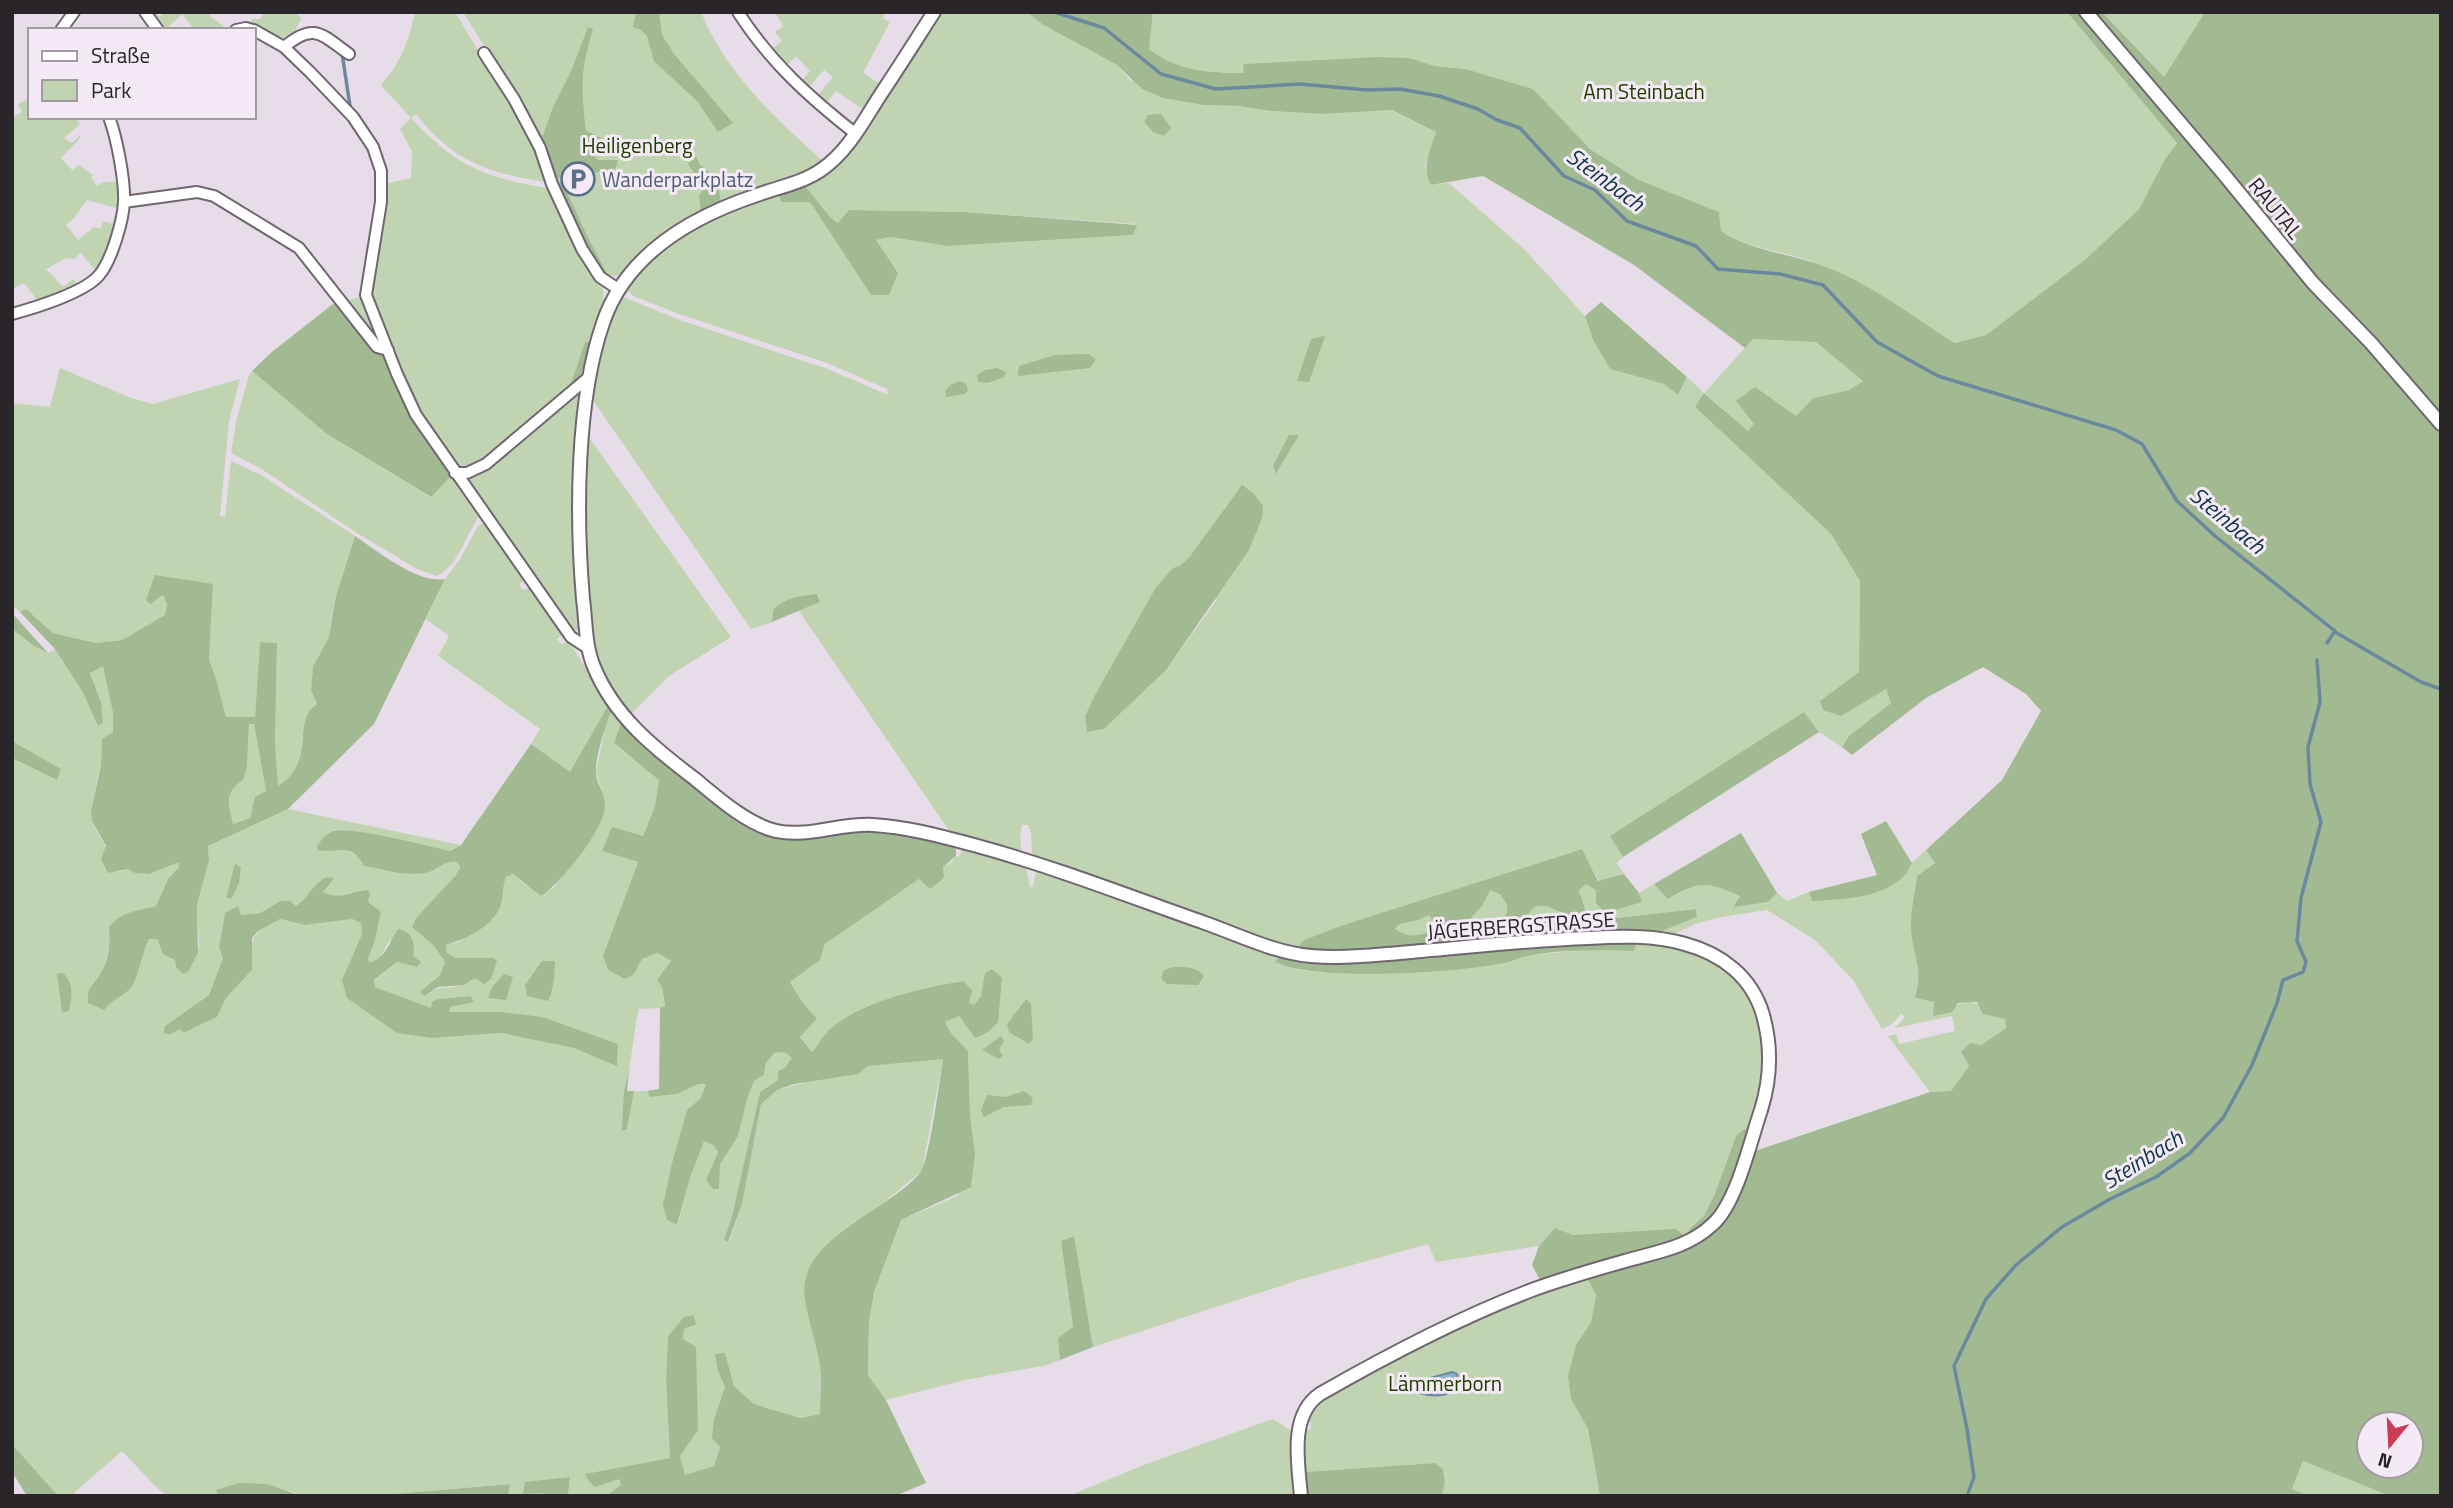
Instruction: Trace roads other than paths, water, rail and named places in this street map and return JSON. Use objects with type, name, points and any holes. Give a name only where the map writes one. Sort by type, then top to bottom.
[{"type":"street","points":[[62,28],[74,12]]},
{"type":"street","points":[[145,12],[157,28]]},
{"type":"street","points":[[738,12],[757,42],[784,72],[819,105],[856,134]]},
{"type":"street","name":"JÄGERBERGSTRASSE","points":[[933,12],[856,134],[828,166],[813,176],[745,199],[689,225],[652,250],[633,268],[618,289],[599,333],[589,377],[579,513],[588,649],[605,689],[645,741],[714,794],[771,830],[800,834],[868,824],[979,847],[1303,956],[1373,955],[1559,940],[1633,937],[1678,942],[1702,949],[1722,960],[1745,979],[1760,1003],[1767,1030],[1771,1060],[1762,1106],[1731,1200],[1719,1219],[1691,1241],[1665,1251],[1562,1279],[1482,1310],[1320,1394],[1311,1400],[1303,1412],[1299,1428],[1301,1496]]},
{"type":"street","name":"RAUTAL","points":[[2086,12],[2313,283],[2371,343],[2441,424]]},
{"type":"street","points":[[284,47],[301,34],[309,32],[324,36],[349,54]]},
{"type":"street","name":"JÄGERBERGSTRASSE","points":[[256,33],[284,47],[353,117],[373,147],[381,170],[381,202],[366,295],[388,350],[416,415],[571,637],[588,649]]},
{"type":"street","points":[[484,53],[514,99],[540,148],[552,184],[582,249],[600,277],[618,289]]},
{"type":"street","points":[[12,314],[73,292],[99,276],[118,230],[124,202],[117,146],[110,119]]},
{"type":"street","points":[[124,202],[197,192],[214,196],[299,248],[377,347],[388,350]]},
{"type":"street","points":[[455,472],[467,473],[486,464],[589,377]]},
{"type":"water","points":[[1452,1372],[1457,1374],[1459,1385],[1448,1393],[1428,1395],[1408,1388],[1408,1384]]},
{"type":"waterway","name":"Steinbach","points":[[1054,12],[1104,28],[1161,74],[1216,89],[1300,84],[1367,90],[1400,89],[1439,96],[1478,109],[1497,120],[1520,128],[1564,176],[1595,190],[1627,221],[1696,246],[1718,269],[1780,274],[1823,285],[1877,342],[1938,376],[2116,430],[2142,444],[2177,501],[2215,536],[2335,631],[2327,643]]},
{"type":"waterway","points":[[342,53],[350,106]]},
{"type":"waterway","name":"Steinbach","points":[[2335,632],[2421,682],[2441,689]]},
{"type":"waterway","name":"Steinbach","points":[[1967,1496],[1974,1477],[1954,1366],[1986,1299],[2016,1265],[2062,1227],[2110,1199],[2156,1177],[2190,1153],[2223,1118],[2252,1065],[2277,1003],[2283,980],[2303,972],[2306,962],[2297,941],[2301,898],[2321,822],[2310,784],[2308,747],[2320,702],[2317,660]]},
{"type":"place","name":"Wanderparkplatz","points":[[578,179]]},
{"type":"park label","name":"Am Steinbach","points":[[1644,91]]},
{"type":"park label","name":"Heiligenberg","points":[[637,145]]},
{"type":"park label","name":"Lämmerborn","points":[[1445,1383]]}]
